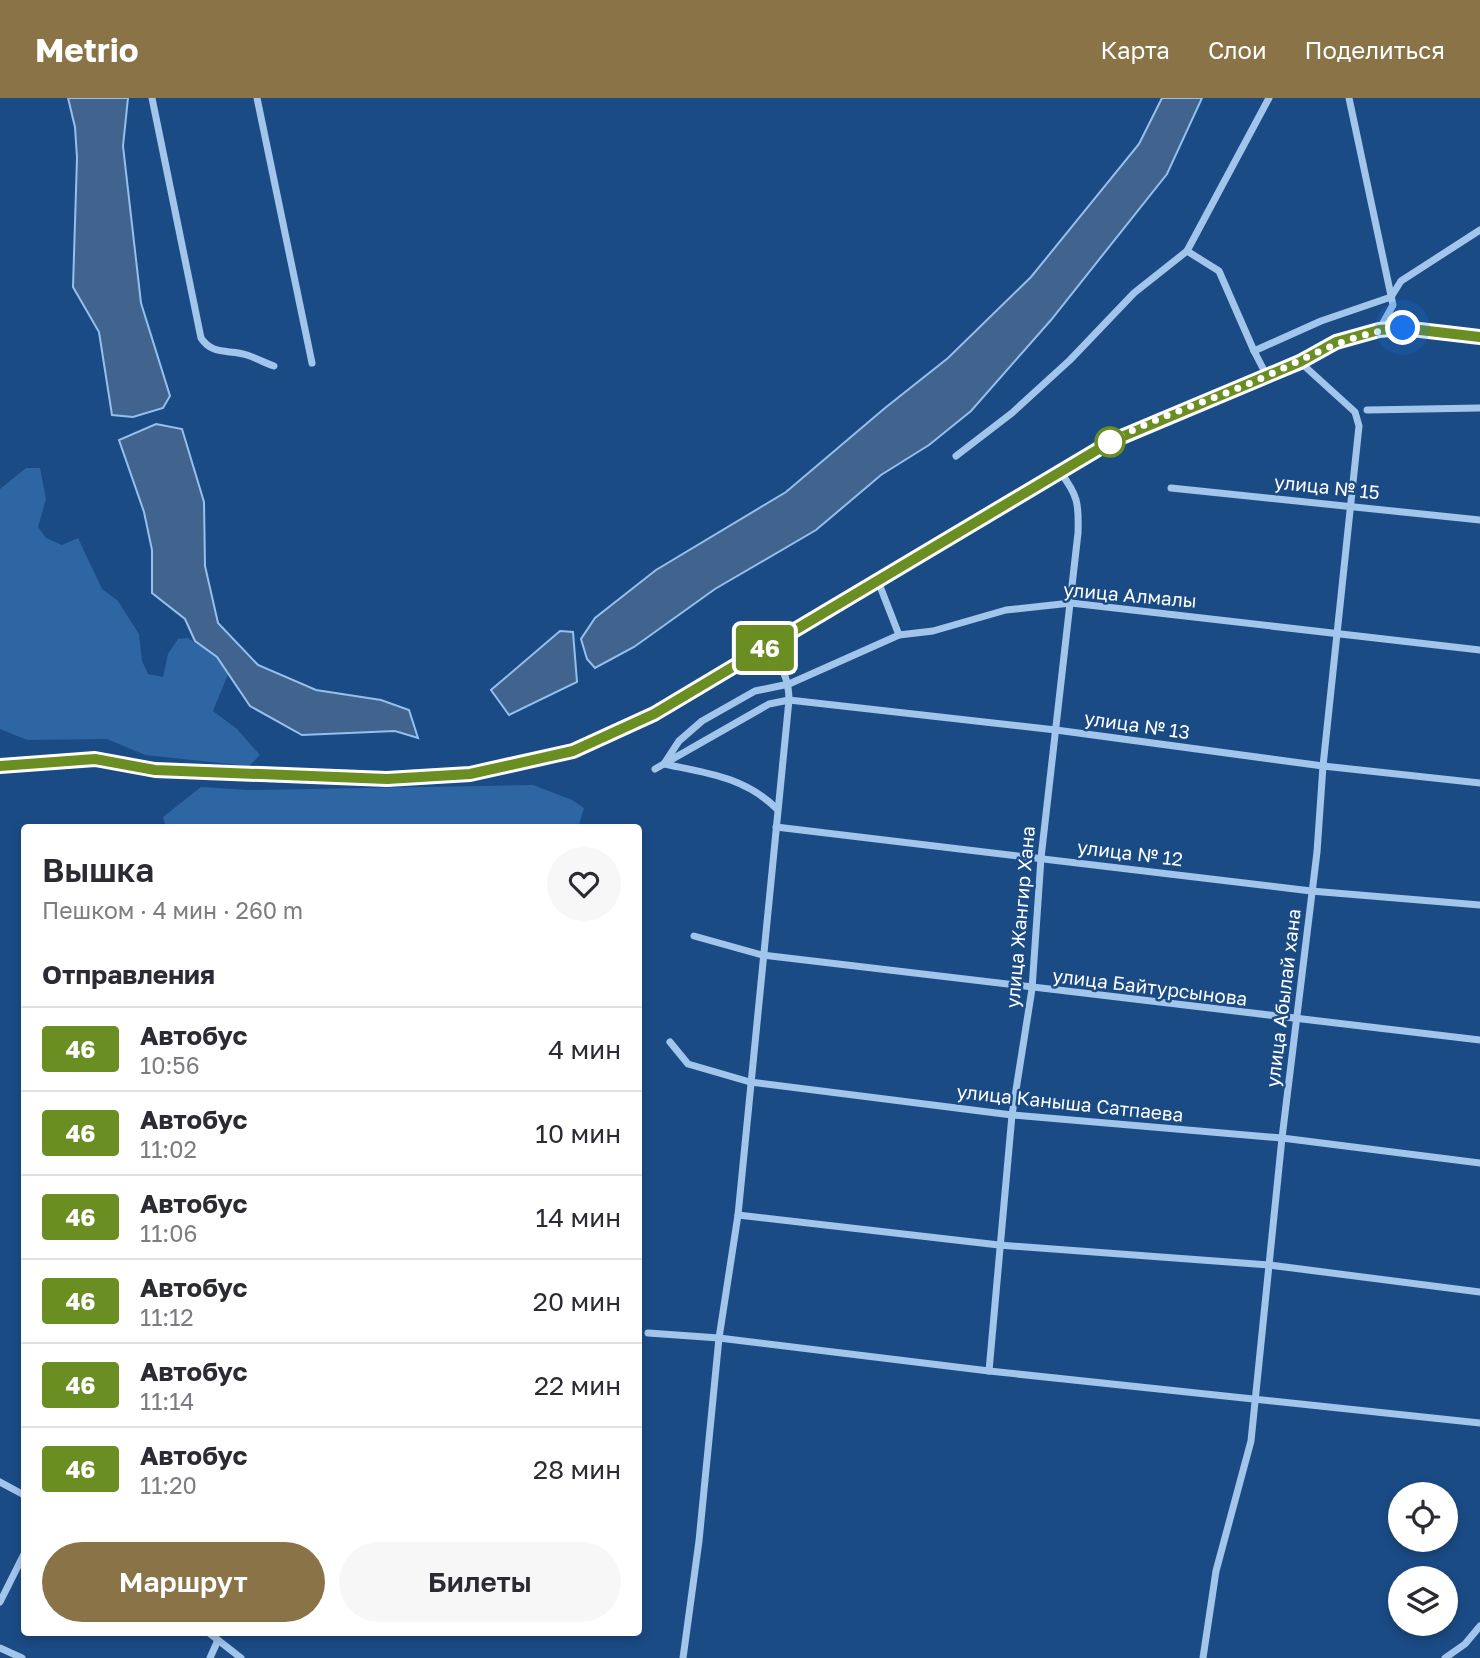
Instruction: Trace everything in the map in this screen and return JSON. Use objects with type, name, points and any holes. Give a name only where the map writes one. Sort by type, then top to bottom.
[{"type":"street","points":[[152,98],[201,338],[206,346],[215,351],[245,354],[274,366]]},
{"type":"street","points":[[257,98],[313,363]]},
{"type":"street","points":[[956,456],[1012,414],[1070,360],[1134,293],[1187,251],[1269,98]]},
{"type":"street","points":[[1349,98],[1393,305],[1379,330]]},
{"type":"street","points":[[1254,351],[1321,321],[1391,297],[1401,281],[1480,230]]},
{"type":"street","points":[[1187,251],[1219,271],[1267,376]]},
{"type":"street","points":[[0,766],[95,759],[155,770],[387,779],[470,774],[573,751],[654,714],[1112,441],[1300,362],[1336,342],[1379,330],[1403,328],[1480,337]]},
{"type":"street","name":"улица Абылай хана","points":[[1203,1658],[1216,1571],[1251,1441],[1282,1138],[1317,852],[1323,766],[1359,426],[1355,412],[1300,362]]},
{"type":"street","points":[[1367,411],[1480,408]]},
{"type":"street","name":"улица Жангир Хана","points":[[989,1371],[1012,1115],[1032,989],[1041,858],[1071,603],[1079,505],[1075,492],[1060,472]]},
{"type":"street","name":"улица № 15","points":[[1171,488],[1480,520]]},
{"type":"street","points":[[878,581],[899,635]]},
{"type":"street","name":"улица Алмалы","points":[[664,764],[679,741],[702,721],[755,691],[789,684],[899,635],[933,631],[1006,611],[1071,603],[1480,650]]},
{"type":"street","points":[[683,1658],[699,1541],[719,1338],[738,1215],[789,701],[789,684],[783,668],[768,647]]},
{"type":"street","points":[[655,769],[769,704],[789,701]]},
{"type":"street","name":"улица № 13","points":[[789,701],[1056,730],[1323,766],[1480,783]]},
{"type":"street","points":[[664,764],[740,783],[762,794],[777,809]]},
{"type":"street","name":"улица № 12","points":[[776,827],[1311,891],[1480,905]]},
{"type":"street","name":"улица Байтурсынова","points":[[694,936],[762,955],[1480,1040]]},
{"type":"street","name":"улица Каныша Сатпаева","points":[[670,1042],[688,1064],[750,1082],[1012,1115],[1282,1138],[1480,1163]]},
{"type":"street","points":[[738,1215],[999,1245],[1269,1265],[1480,1293]]},
{"type":"street","points":[[648,1334],[719,1338],[989,1371],[1480,1423]]},
{"type":"street","points":[[0,1482],[21,1493]]},
{"type":"street","points":[[0,1602],[21,1560]]},
{"type":"street","points":[[1445,1658],[1465,1644],[1480,1626]]},
{"type":"street","points":[[213,1636],[241,1658]]},
{"type":"street","points":[[210,1658],[218,1640]]},
{"type":"street","points":[[0,1648],[22,1658]]},
{"type":"shaded area","points":[[68,98],[128,98],[123,146],[141,303],[170,396],[163,408],[133,417],[112,415],[99,332],[73,287],[77,158],[75,127]]},
{"type":"shaded area","points":[[1162,98],[1202,98],[1167,174],[1051,320],[971,411],[929,445],[881,475],[816,530],[715,589],[634,647],[595,668],[587,659],[581,639],[595,618],[656,570],[786,492],[948,358],[1031,277],[1139,144]]},
{"type":"shaded area","points":[[156,424],[182,429],[204,502],[205,566],[218,623],[258,665],[316,690],[381,700],[409,710],[418,738],[395,731],[302,735],[250,706],[217,657],[195,641],[185,619],[152,593],[152,550],[144,512],[119,440]]},
{"type":"shaded area","points":[[26,468],[40,468],[46,499],[38,527],[46,538],[62,545],[78,538],[102,589],[118,601],[139,634],[142,661],[148,674],[163,677],[168,654],[178,639],[188,638],[217,657],[228,674],[213,711],[237,729],[260,755],[249,766],[145,755],[107,739],[27,740],[0,729],[0,489]]},
{"type":"shaded area","points":[[560,631],[573,632],[577,682],[509,715],[491,690]]},
{"type":"shaded area","points":[[533,785],[572,800],[584,808],[579,824],[165,824],[163,817],[201,787],[248,790]]},
{"type":"bus line","name":"46","points":[[0,766],[95,759],[155,770],[330,779],[428,778],[514,766],[573,751],[654,714],[1112,441],[1300,362],[1336,342],[1379,330],[1403,328],[1480,337]]},
{"type":"route","points":[[1110,442],[1300,362],[1336,342],[1379,330],[1403,328]]}]
